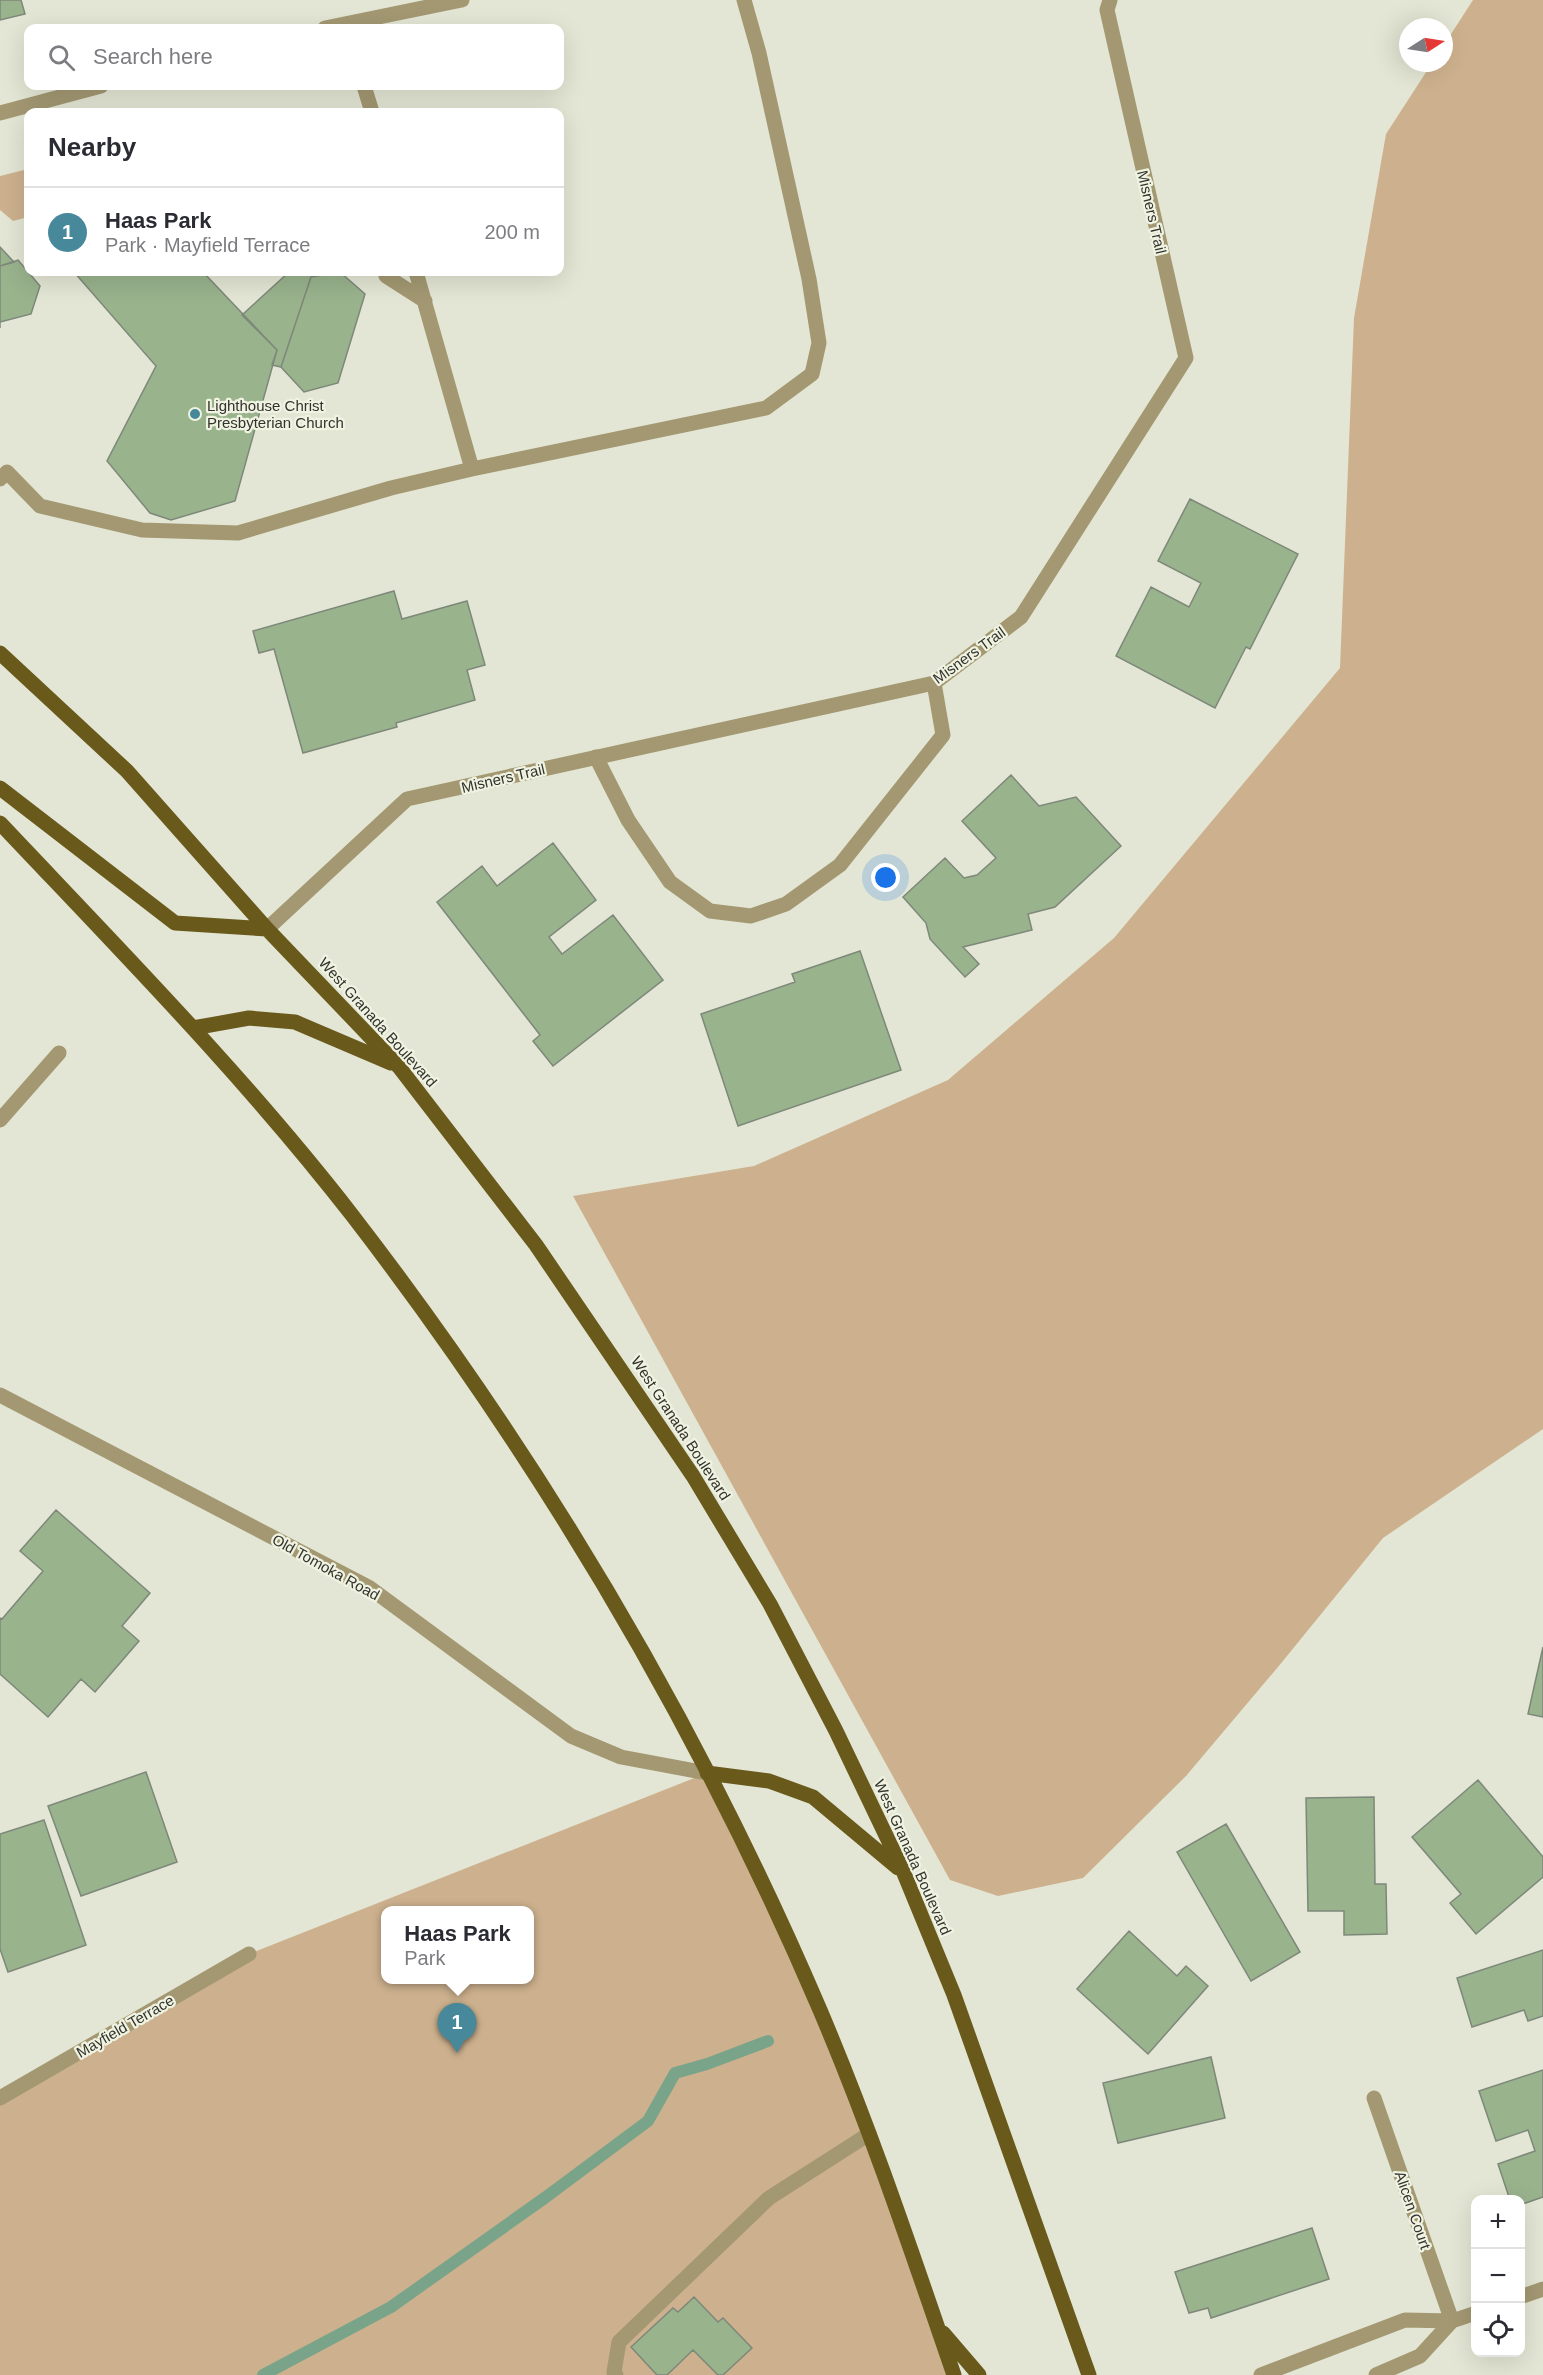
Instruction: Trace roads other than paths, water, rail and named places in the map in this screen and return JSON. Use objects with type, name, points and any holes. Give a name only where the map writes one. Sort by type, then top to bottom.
[{"type":"main road","name":"West Granada Boulevard","points":[[0,653],[127,771],[267,929],[399,1067],[536,1245],[693,1476],[770,1604],[836,1731],[903,1871],[954,1995],[1089,2375]]},
{"type":"main road","points":[[0,788],[175,923],[267,929]]},
{"type":"main road","points":[[0,823],[194,1028],[351,1215],[504,1427],[585,1552],[646,1658],[707,1773],[819,2008],[869,2134],[954,2375]]},
{"type":"main road","points":[[194,1028],[249,1018],[295,1022],[399,1067]]},
{"type":"main road","points":[[707,1773],[769,1781],[813,1797],[903,1871]]},
{"type":"main road","points":[[937,2326],[979,2375]]},
{"type":"street","points":[[356,24],[462,0]]},
{"type":"street","points":[[0,479],[7,472],[40,506],[142,530],[238,533],[390,488],[472,468],[766,408],[812,374],[819,343],[809,279],[759,53],[744,0]]},
{"type":"street","name":"Misners Trail","points":[[267,929],[406,799],[934,683],[1021,617],[1186,358],[1107,10],[1110,0]]},
{"type":"street","points":[[0,113],[86,90]]},
{"type":"street","points":[[365,90],[371,108]]},
{"type":"street","points":[[386,276],[425,301]]},
{"type":"street","points":[[417,276],[472,468]]},
{"type":"street","points":[[596,757],[628,820],[670,882],[710,912],[751,916],[786,904],[840,865],[943,735],[934,683]]},
{"type":"street","points":[[0,1120],[59,1053]]},
{"type":"street","name":"Old Tomoka Road","points":[[0,1395],[370,1588],[571,1736],[621,1757],[707,1773]]},
{"type":"street","name":"Mayfield Terrace","points":[[0,2098],[249,1954]]},
{"type":"street","name":"Alicen Court","points":[[1374,2098],[1452,2321]]},
{"type":"street","points":[[616,2375],[614,2372],[619,2342],[769,2198],[869,2134]]},
{"type":"street","points":[[1525,2296],[1543,2289]]},
{"type":"street","points":[[1261,2375],[1405,2320],[1452,2321],[1471,2315]]},
{"type":"street","points":[[1376,2375],[1420,2356],[1452,2321]]},
{"type":"waterway","points":[[263,2375],[391,2307],[546,2197],[648,2121],[675,2073],[707,2064],[768,2041]]},
{"type":"place","name":"Lighthouse Christ Presbyterian Church","points":[[195,414]]},
{"type":"place","name":"Haas Park","points":[[457,2053]]}]
